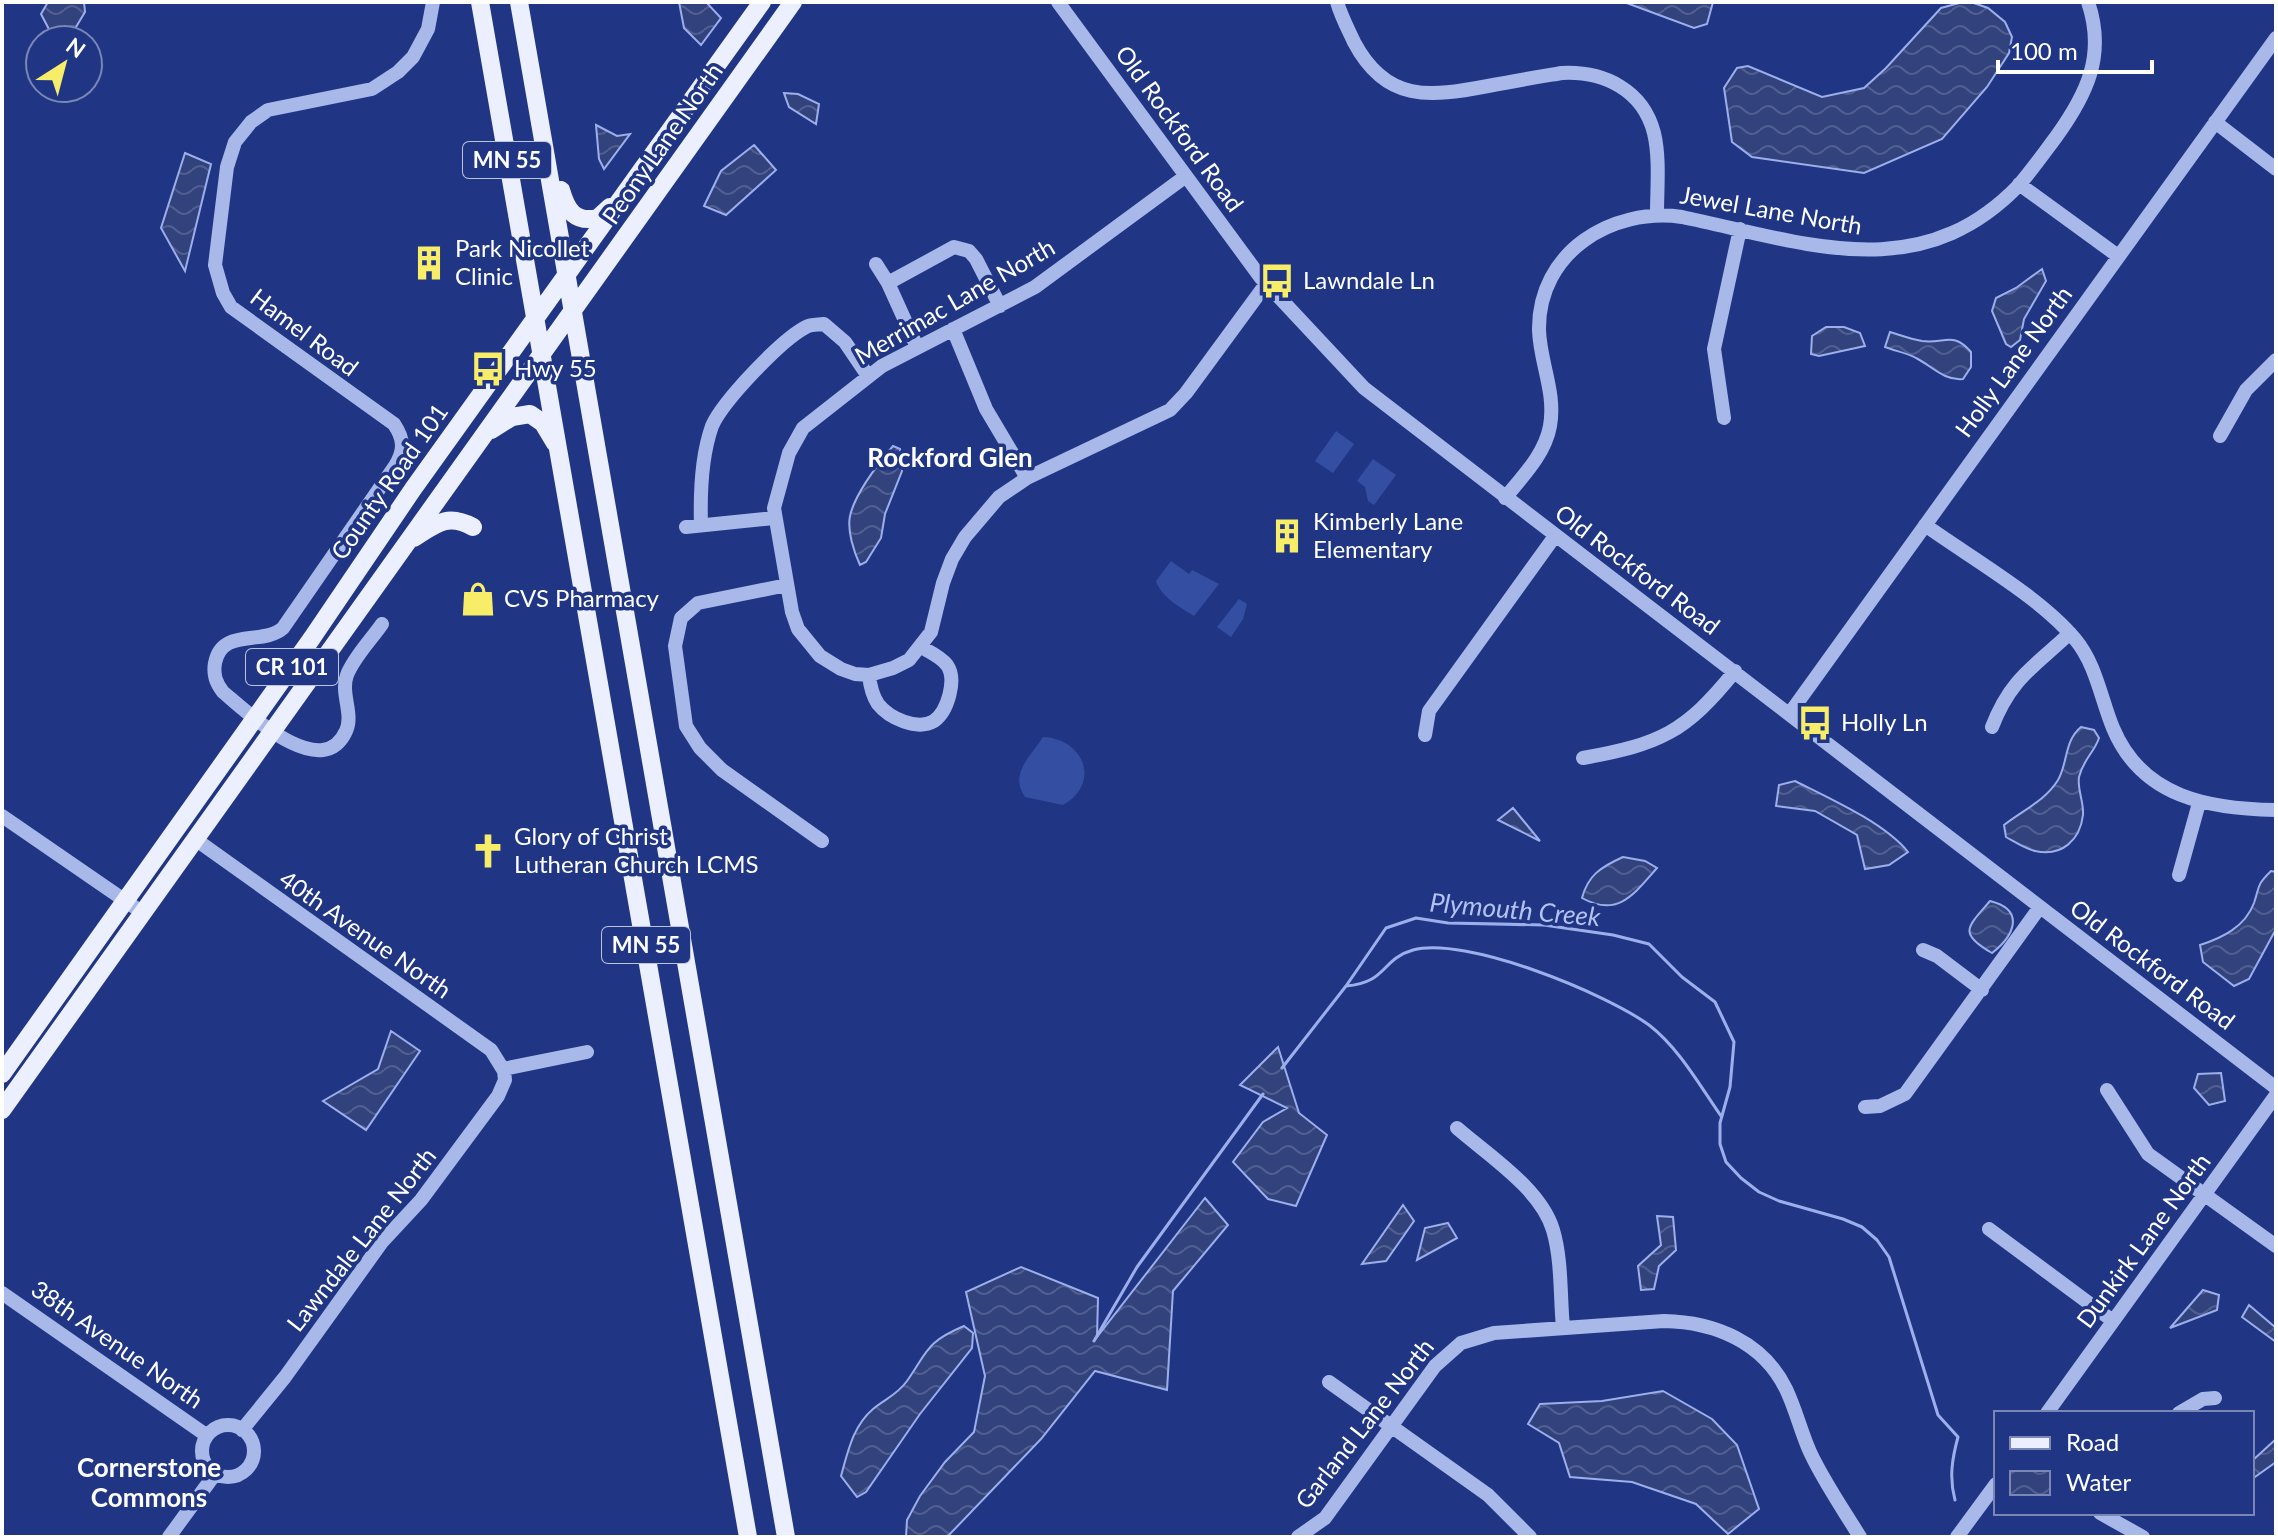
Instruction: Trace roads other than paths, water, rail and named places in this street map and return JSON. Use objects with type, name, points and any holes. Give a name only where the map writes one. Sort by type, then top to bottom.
[{"type":"main road","name":"MN 55","points":[[480,2],[748,1537]]},
{"type":"main road","name":"MN 55","points":[[519,2],[786,1537]]},
{"type":"main road","name":"Peony Lane North","points":[[566,276],[762,2]]},
{"type":"main road","name":"Peony Lane North","points":[[573,313],[793,2]]},
{"type":"main road","points":[[532,74],[565,205],[577,218],[598,218],[612,205],[663,133],[677,120]]},
{"type":"main road","name":"County Road 101","points":[[2,1074],[566,276]]},
{"type":"main road","name":"County Road 101","points":[[2,1110],[573,313]]},
{"type":"main road","points":[[482,436],[512,417],[530,414],[543,423],[560,453]]},
{"type":"main road","points":[[408,541],[448,520],[462,521],[473,527]]},
{"type":"street","name":"Hamel Road","points":[[352,396],[231,307],[223,293],[215,265],[227,167],[235,142],[251,122],[268,110],[372,89],[398,72],[413,57],[428,29],[433,2]]},
{"type":"street","name":"Old Rockford Road","points":[[1058,2],[1266,284],[1364,388],[2276,1088]]},
{"type":"street","points":[[1337,2],[1344,22],[1367,64],[1395,86],[1412,92],[1447,94],[1580,72],[1613,81],[1639,104],[1652,127],[1657,152],[1657,214]]},
{"type":"street","name":"Jewel Lane North","points":[[1505,498],[1543,448],[1549,430],[1551,391],[1539,331],[1545,291],[1555,273],[1584,240],[1623,220],[1657,214],[1845,250],[1898,249],[1950,234],[1974,221],[2019,184],[2072,115],[2090,77],[2095,34],[2088,2]]},
{"type":"street","name":"Holly Lane North","points":[[1790,713],[2276,38]]},
{"type":"street","points":[[2215,122],[2276,169]]},
{"type":"street","name":"Merrimac Lane North","points":[[787,585],[774,518],[777,492],[794,440],[813,418],[882,366],[1048,278],[1186,176]]},
{"type":"street","points":[[2019,184],[2118,256]]},
{"type":"street","points":[[1724,418],[1714,349],[1740,229]]},
{"type":"street","points":[[888,283],[954,247],[969,251],[976,259],[1000,306]]},
{"type":"street","points":[[876,264],[917,347]]},
{"type":"street","points":[[822,841],[722,770],[700,748],[686,726],[675,646],[681,618],[698,603],[787,585],[792,612],[808,644],[825,660],[841,669],[869,675],[909,660],[931,632],[952,559],[965,537],[999,497],[1027,478],[1170,410],[1186,393],[1266,284]]},
{"type":"street","points":[[774,518],[693,526],[713,426],[725,406],[764,362],[809,325],[824,324],[845,342],[868,376]]},
{"type":"street","points":[[953,329],[986,409],[1027,478]]},
{"type":"street","points":[[2220,436],[2246,390],[2276,360]]},
{"type":"street","name":"County Road 101","points":[[352,396],[394,424],[400,433],[402,451],[395,466],[283,628],[267,637],[237,639],[228,643],[217,655],[216,682],[223,692],[256,718],[301,748],[315,752],[325,750],[338,743],[347,729],[346,676],[382,624]]},
{"type":"street","points":[[1925,525],[2047,612],[2070,633],[2090,663],[2114,732],[2144,772],[2164,787],[2199,803],[2235,809],[2276,810]]},
{"type":"street","points":[[1425,735],[1429,711],[1555,536]]},
{"type":"street","points":[[1992,727],[2010,689],[2070,633]]},
{"type":"street","points":[[869,675],[871,691],[879,705],[896,719],[916,725],[932,722],[943,711],[952,676],[946,663],[921,647]]},
{"type":"street","points":[[1583,758],[1645,745],[1669,734],[1704,709],[1735,671]]},
{"type":"street","points":[[2179,875],[2199,803]]},
{"type":"street","points":[[2,816],[143,913]]},
{"type":"street","name":"40th Avenue North","points":[[195,839],[491,1050],[503,1070]]},
{"type":"street","points":[[1865,1107],[1880,1106],[1905,1094],[2040,907]]},
{"type":"street","points":[[1923,950],[1937,956],[1982,990]]},
{"type":"street","points":[[503,1070],[587,1052]]},
{"type":"street","name":"Lawndale Lane North","points":[[242,1430],[285,1377],[382,1242],[446,1168],[498,1096],[505,1080],[503,1070]]},
{"type":"street","points":[[2107,1090],[2148,1154],[2276,1246]]},
{"type":"street","name":"Dunkirk Lane North","points":[[2048,1411],[2276,1095]]},
{"type":"street","points":[[1457,1128],[1532,1194],[1547,1215],[1556,1247],[1563,1328]]},
{"type":"street","points":[[1989,1229],[2113,1321]]},
{"type":"street","name":"38th Avenue North","points":[[2,1293],[206,1435]]},
{"type":"street","name":"Garland Lane North","points":[[1298,1537],[1325,1518],[1435,1366],[1461,1343],[1494,1333],[1688,1321],[1735,1336],[1754,1349],[1771,1367],[1785,1387],[1810,1452],[1858,1536]]},
{"type":"street","points":[[1329,1382],[1488,1495],[1530,1537]]},
{"type":"street","points":[[2182,1411],[2203,1399],[2215,1398]]},
{"type":"street","points":[[221,1426],[242,1430],[249,1437],[255,1454],[248,1467],[232,1477],[215,1474],[206,1465],[202,1454],[206,1435],[221,1426]]},
{"type":"street","points":[[169,1537],[215,1474]]},
{"type":"street","points":[[1957,1537],[1994,1487]]},
{"type":"street","points":[[2106,1515],[2143,1537]]},
{"type":"water","points":[[48,2],[84,2],[85,12],[78,24],[46,24],[41,14]]},
{"type":"water","points":[[679,2],[706,2],[721,18],[701,45],[684,28]]},
{"type":"water","points":[[1624,2],[1713,2],[1707,24],[1694,28]]},
{"type":"water","points":[[1963,2],[1988,8],[2005,22],[2012,37],[2009,53],[1987,87],[1942,139],[1864,173],[1752,157],[1732,142],[1724,88],[1737,68],[1748,66],[1822,97],[1864,88],[1941,8]]},
{"type":"water","points":[[784,93],[798,94],[819,104],[816,124],[789,107]]},
{"type":"water","points":[[596,125],[617,136],[630,134],[604,169],[599,159]]},
{"type":"water","points":[[754,145],[776,170],[726,215],[704,206],[721,171]]},
{"type":"water","points":[[185,153],[211,164],[185,271],[161,228]]},
{"type":"water","points":[[2042,269],[2046,281],[2024,319],[2020,340],[2011,347],[2006,344],[1992,311],[1996,298]]},
{"type":"water","points":[[1826,327],[1844,327],[1860,333],[1865,346],[1819,356],[1811,354],[1812,336]]},
{"type":"water","points":[[1890,332],[1922,341],[1959,342],[1971,352],[1971,367],[1963,379],[1944,375],[1912,356],[1885,347]]},
{"type":"water","points":[[893,446],[900,449],[902,471],[885,514],[881,538],[866,562],[860,565],[850,535],[850,516],[862,488]]},
{"type":"water","points":[[2081,727],[2094,730],[2099,738],[2079,777],[2083,815],[2074,839],[2061,849],[2045,852],[2028,849],[2006,837],[2004,825],[2040,800],[2058,780],[2069,745]]},
{"type":"water","points":[[1795,781],[1871,821],[1908,852],[1889,865],[1865,869],[1857,835],[1815,811],[1776,806],[1779,785]]},
{"type":"water","points":[[1513,808],[1540,841],[1498,820]]},
{"type":"water","points":[[1623,857],[1645,861],[1657,868],[1633,894],[1615,904],[1595,904],[1582,898],[1596,873]]},
{"type":"water","points":[[2271,871],[2276,872],[2276,929],[2249,979],[2234,986],[2203,962],[2200,945],[2224,935],[2245,919],[2261,883]]},
{"type":"water","points":[[1990,901],[2009,911],[2013,924],[2006,939],[1992,953],[1970,935],[1976,917]]},
{"type":"water","points":[[391,1031],[420,1051],[366,1130],[323,1101],[378,1069]]},
{"type":"water","points":[[1278,1047],[1299,1113],[1327,1135],[1296,1206],[1268,1199],[1233,1162],[1263,1122],[1287,1108],[1240,1085]]},
{"type":"water","points":[[2221,1073],[2225,1101],[2209,1105],[2194,1088],[2198,1074]]},
{"type":"water","points":[[1205,1198],[1228,1225],[1173,1291],[1167,1390],[1095,1371],[1041,1439],[949,1535],[906,1537],[907,1520],[920,1496],[945,1462],[974,1432],[985,1376],[966,1292],[1021,1267],[1098,1298],[1097,1337]]},
{"type":"water","points":[[1403,1205],[1414,1221],[1386,1261],[1362,1264]]},
{"type":"water","points":[[1657,1216],[1673,1217],[1676,1250],[1659,1266],[1654,1289],[1641,1290],[1638,1266],[1661,1245]]},
{"type":"water","points":[[1448,1223],[1457,1238],[1417,1260],[1425,1228]]},
{"type":"water","points":[[2203,1290],[2219,1295],[2217,1310],[2170,1328]]},
{"type":"water","points":[[2249,1305],[2276,1328],[2276,1342],[2242,1317]]},
{"type":"water","points":[[964,1326],[973,1333],[972,1348],[920,1414],[866,1492],[857,1497],[841,1476],[852,1440],[861,1423],[873,1409],[903,1386],[935,1343]]},
{"type":"water","points":[[1663,1391],[1712,1419],[1737,1445],[1759,1509],[1728,1534],[1696,1504],[1632,1482],[1570,1477],[1559,1443],[1528,1424],[1540,1404],[1602,1401]]},
{"type":"water","points":[[2276,1439],[2276,1462],[2254,1478],[2254,1459]]},
{"type":"waterway","name":"Plymouth Creek","points":[[1282,1068],[1346,986],[1386,928],[1416,918],[1448,923],[1544,925],[1613,935],[1649,944],[1682,977],[1715,1002],[1734,1042],[1730,1087],[1720,1123],[1720,1144],[1726,1162],[1759,1192],[1862,1227],[1877,1240],[1889,1257],[1938,1415],[1958,1437],[1952,1468],[1955,1500]]},
{"type":"waterway","name":"Plymouth Creek","points":[[1346,986],[1377,976],[1395,959],[1413,950],[1437,948],[1466,951],[1534,970],[1601,998],[1649,1025],[1679,1056],[1721,1116]]},
{"type":"waterway","name":"Plymouth Creek","points":[[1094,1341],[1137,1267],[1263,1094]]},
{"type":"place","name":"Park Nicollet Clinic","points":[[429,263]]},
{"type":"place","name":"Lawndale Ln","points":[[1277,281]]},
{"type":"place","name":"Hwy 55","points":[[488,369]]},
{"type":"place","name":"Kimberly Lane Elementary","points":[[1287,536]]},
{"type":"place","name":"CVS Pharmacy","points":[[478,599]]},
{"type":"place","name":"Holly Ln","points":[[1815,723]]},
{"type":"place","name":"Glory of Christ Lutheran Church LCMS","points":[[488,851]]},
{"type":"district","name":"Rockford Glen","points":[[950,458]]},
{"type":"district","name":"Cornerstone Commons","points":[[149,1483]]}]
